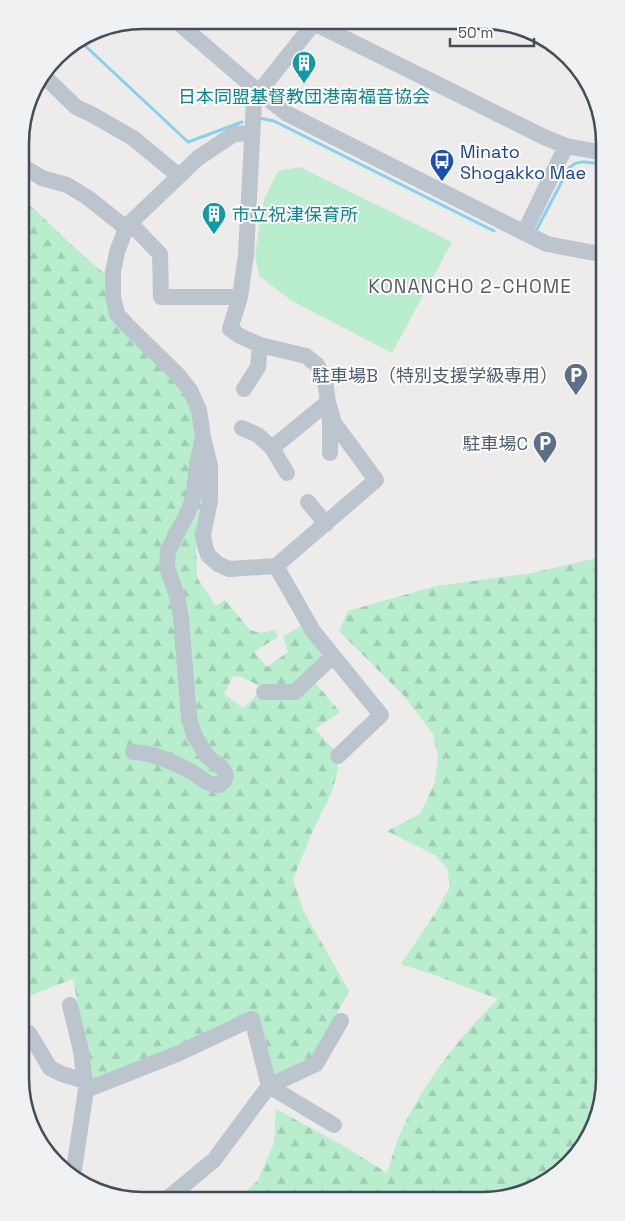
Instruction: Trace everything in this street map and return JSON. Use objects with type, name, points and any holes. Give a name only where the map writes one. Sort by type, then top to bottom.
[{"type":"street","points":[[185,29],[259,92],[286,112],[547,244],[596,253]]},
{"type":"street","points":[[251,134],[234,134],[198,158],[128,226],[117,252],[113,272],[113,296],[117,314],[190,390],[199,410],[210,466],[210,501],[203,535],[205,546],[208,555],[218,564],[230,569],[276,566],[376,480],[334,423],[325,380],[317,365],[306,356],[260,345],[230,329],[240,297],[246,255],[254,101],[308,29]]},
{"type":"street","points":[[328,29],[544,137],[566,146],[596,151]]},
{"type":"street","points":[[48,80],[76,107],[94,115],[133,138],[179,176]]},
{"type":"street","points":[[524,233],[566,146]]},
{"type":"street","points":[[29,170],[42,178],[67,185],[87,197],[128,226],[160,254],[161,297],[240,297]]},
{"type":"street","points":[[244,389],[258,367],[260,345]]},
{"type":"street","points":[[272,448],[330,407]]},
{"type":"street","points":[[330,407],[330,453]]},
{"type":"street","points":[[242,428],[258,435],[272,448],[287,473]]},
{"type":"street","points":[[133,752],[145,752],[184,769],[210,785],[219,786],[224,781],[226,775],[223,769],[208,756],[194,736],[189,718],[181,618],[177,596],[167,567],[168,551],[188,512],[194,495],[197,464],[203,438]]},
{"type":"street","points":[[308,502],[326,524]]},
{"type":"street","points":[[276,566],[313,631],[381,716],[338,756]]},
{"type":"street","points":[[264,692],[295,692],[334,656]]},
{"type":"street","points":[[70,1005],[81,1051],[86,1085],[74,1169]]},
{"type":"street","points":[[29,1037],[50,1068],[86,1085],[177,1054],[252,1019],[269,1086],[334,1125]]},
{"type":"street","points":[[175,1192],[214,1160],[269,1086],[316,1064],[341,1021]]},
{"type":"green space","points":[[300,167],[452,242],[392,353],[292,301],[259,276],[255,255],[264,200],[278,171]]},
{"type":"green space","points":[[29,205],[108,276],[111,306],[188,391],[207,466],[196,543],[197,578],[216,606],[225,600],[250,630],[260,633],[275,630],[278,637],[254,652],[267,667],[288,652],[283,637],[303,624],[329,656],[296,688],[261,687],[242,677],[233,676],[224,694],[243,708],[257,695],[295,695],[313,680],[340,712],[315,729],[335,751],[338,769],[332,792],[314,828],[293,879],[304,912],[349,991],[313,1058],[271,1079],[252,1012],[174,1049],[92,1079],[73,979],[29,996]]},
{"type":"green space","points":[[596,558],[596,1086],[588,1122],[573,1148],[558,1164],[533,1181],[505,1190],[490,1192],[246,1192],[258,1180],[274,1143],[276,1109],[342,1145],[387,1173],[404,1125],[426,1086],[460,1040],[498,999],[401,964],[436,912],[450,887],[447,868],[435,855],[387,831],[420,814],[435,782],[438,758],[433,734],[404,696],[339,631],[348,611],[436,586],[532,573]]},
{"type":"waterway","points":[[84,45],[188,142],[242,122]]},
{"type":"waterway","points":[[259,118],[274,121],[494,231]]},
{"type":"waterway","points":[[537,229],[569,168],[579,162],[596,164]]},
{"type":"place","name":"日本同盟基督教団港南福音協会","points":[[304,84]]},
{"type":"place","name":"Minato Shogakko Mae","points":[[442,182]]},
{"type":"place","name":"市立祝津保育所","points":[[214,235]]},
{"type":"place","name":"駐車場B（特別支援学級専用）","points":[[576,396]]},
{"type":"place","name":"駐車場C","points":[[545,464]]},
{"type":"district","name":"KONANCHO 2-CHOME","points":[[470,286]]}]
